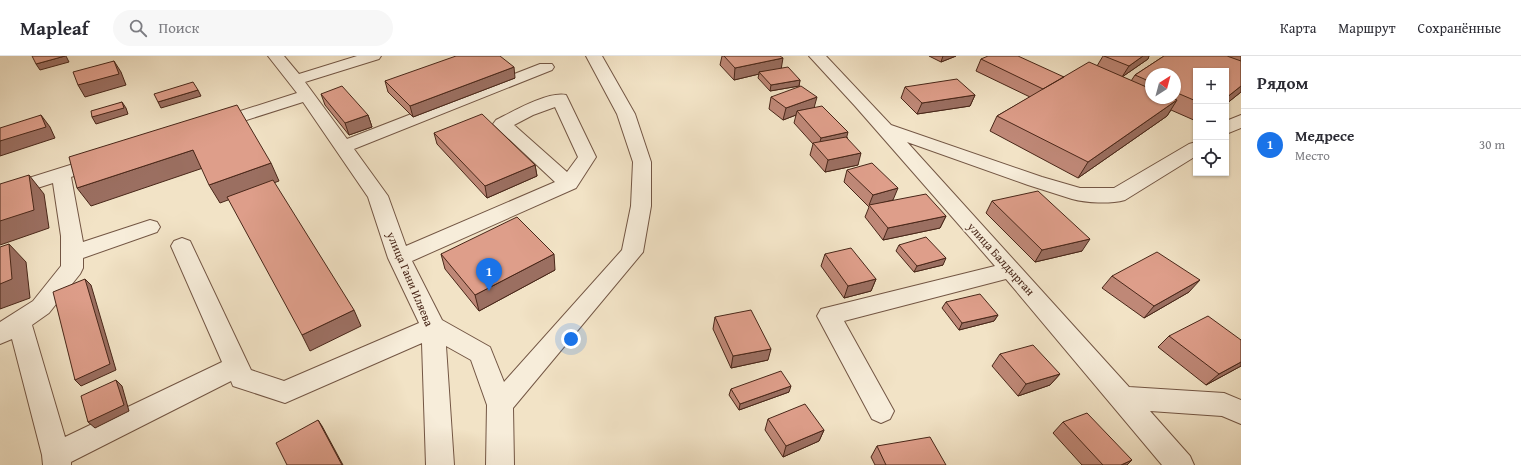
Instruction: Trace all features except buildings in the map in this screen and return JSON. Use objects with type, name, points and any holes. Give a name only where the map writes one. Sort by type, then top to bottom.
[{"type":"street","name":"улица Гани Иляева","points":[[276,56],[307,95],[378,196],[399,258],[432,327],[440,465]]},
{"type":"street","points":[[295,80],[374,56]]},
{"type":"street","points":[[499,416],[632,252],[641,206],[642,162],[626,114],[594,56]]},
{"type":"street","name":"улица Балдырган","points":[[825,58],[884,128],[1011,270],[1180,465]]},
{"type":"street","points":[[343,147],[546,67]]},
{"type":"street","points":[[195,131],[307,95]]},
{"type":"street","points":[[399,258],[569,184],[587,157],[560,99],[528,111],[502,124],[569,184]]},
{"type":"street","points":[[1229,127],[1241,120]]},
{"type":"street","points":[[884,128],[1036,181],[1079,194],[1118,195],[1193,150]]},
{"type":"street","points":[[0,194],[121,155]]},
{"type":"street","points":[[61,174],[72,236],[72,268],[40,307],[9,328],[56,460],[237,366]]},
{"type":"street","points":[[72,254],[150,227]]},
{"type":"street","points":[[182,246],[242,378],[285,392],[432,327],[481,354],[499,416],[500,465]]},
{"type":"street","points":[[881,411],[829,316],[1011,270]]},
{"type":"street","points":[[1123,398],[1224,405],[1241,412]]},
{"type":"place","name":"Медресе","points":[[489,291]]}]
